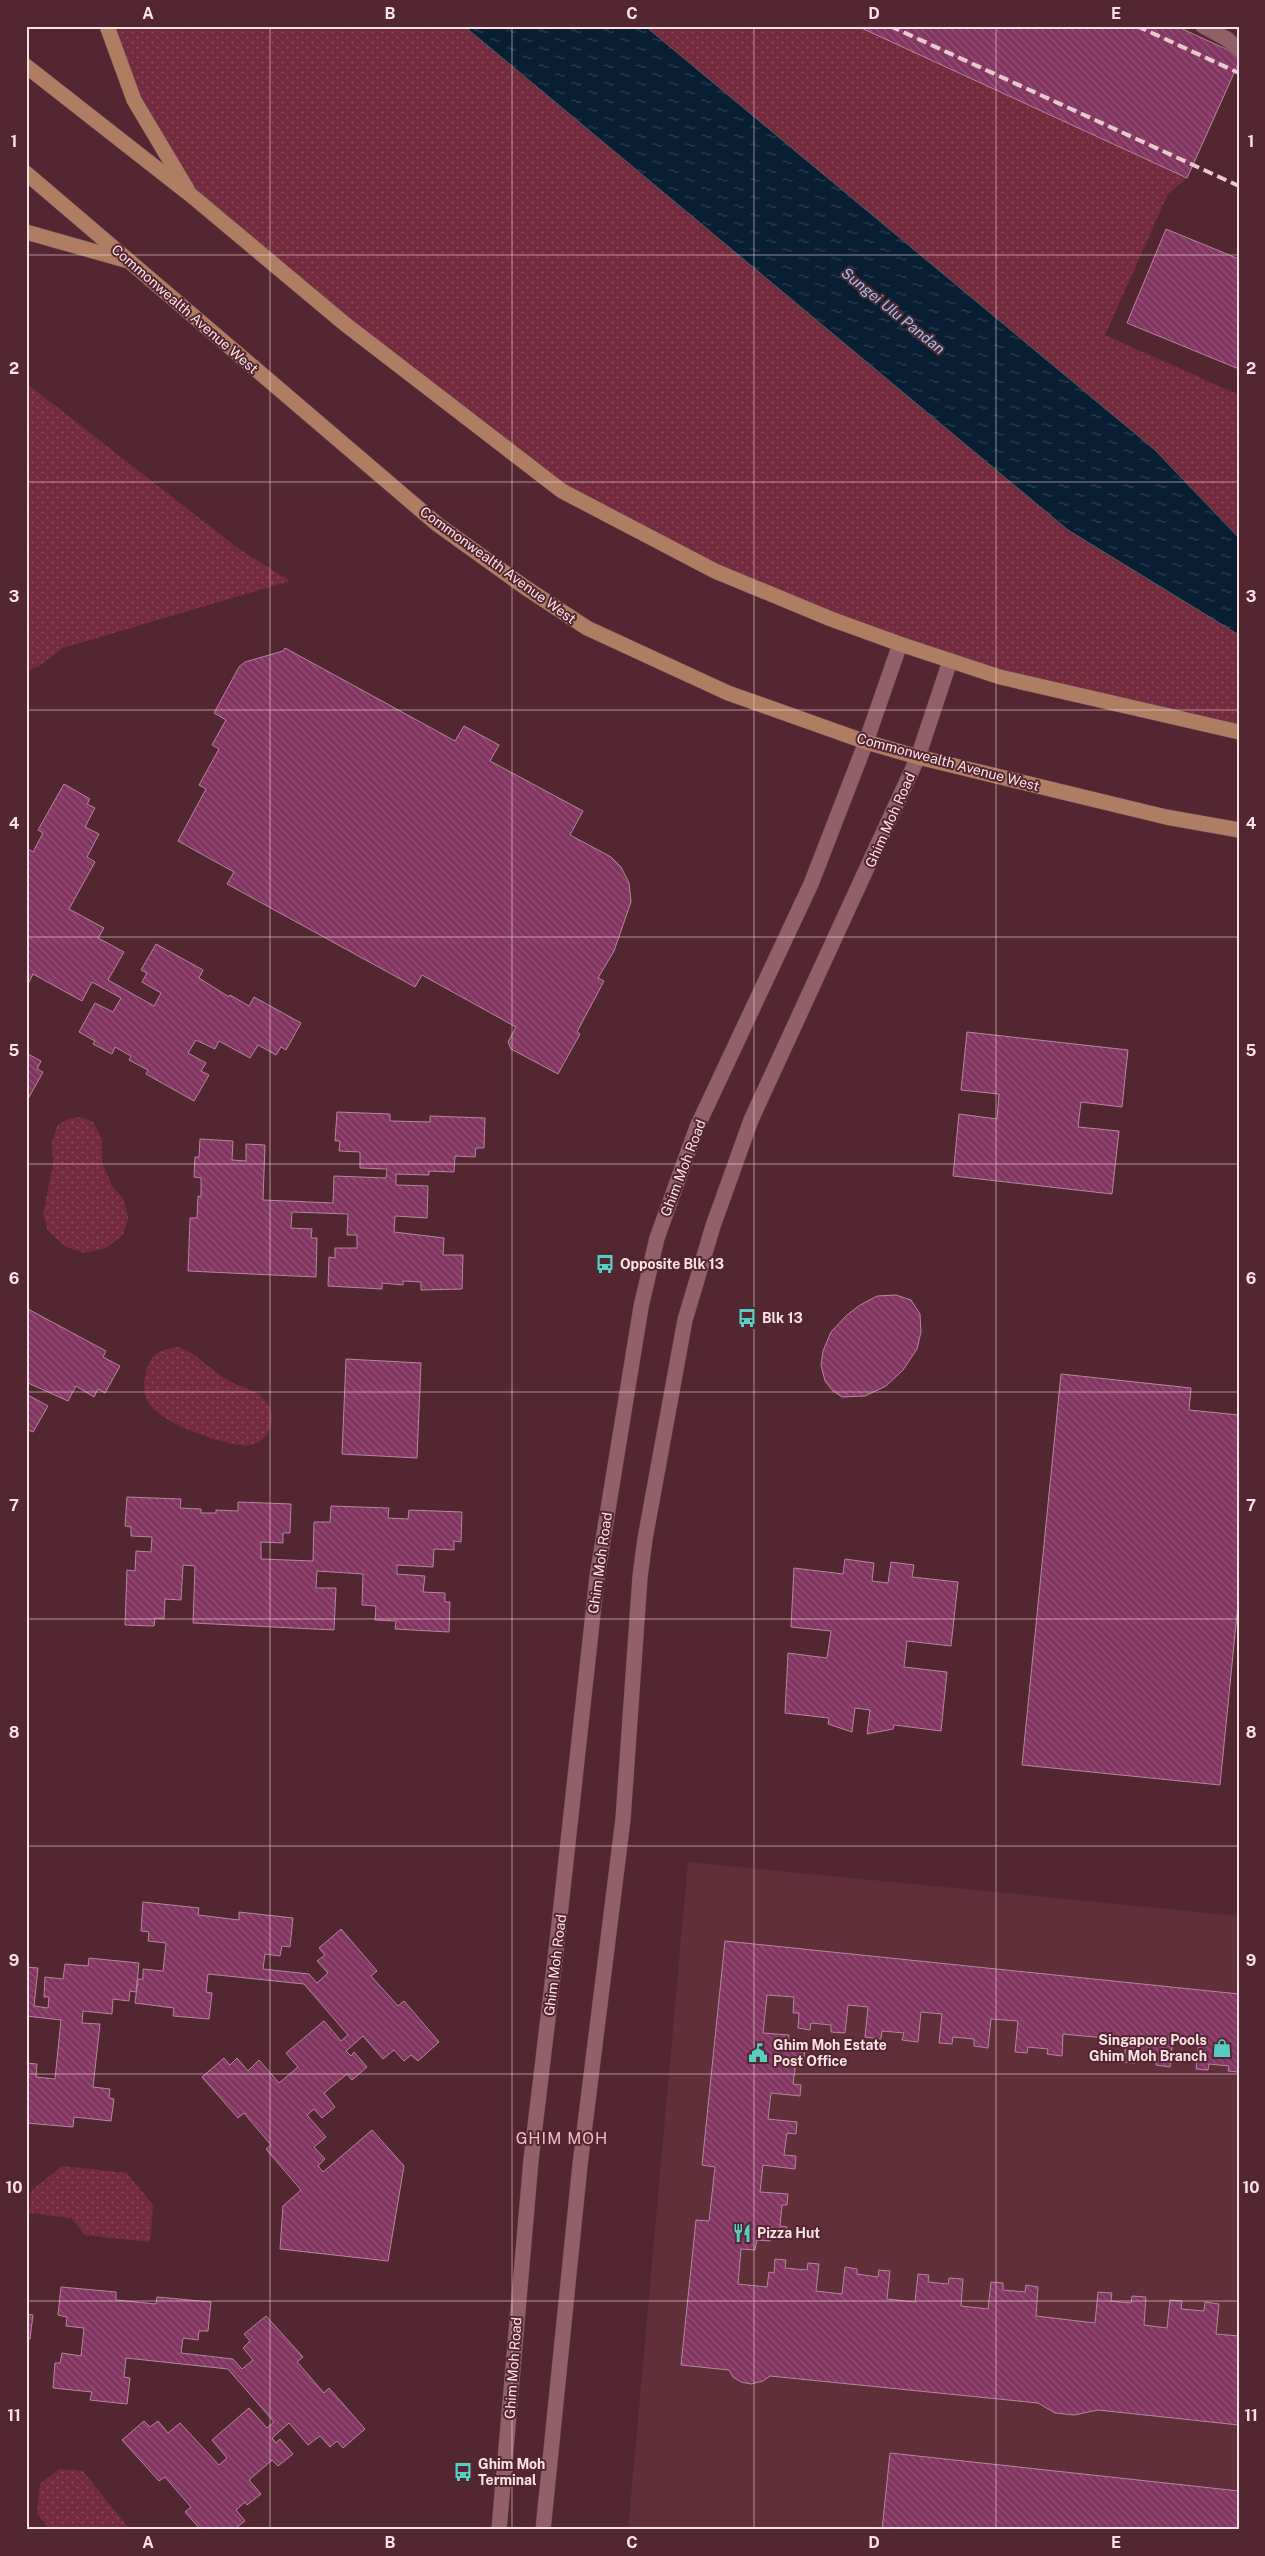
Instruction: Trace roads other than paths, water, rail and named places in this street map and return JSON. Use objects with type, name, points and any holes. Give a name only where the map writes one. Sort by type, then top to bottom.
[{"type":"main road","points":[[107,26],[134,100],[192,196]]},
{"type":"main road","points":[[26,66],[192,196],[345,324],[562,491],[715,570],[831,619],[900,644],[1000,677],[1239,732]]},
{"type":"main road","name":"Commonwealth Avenue West","points":[[26,174],[438,524],[526,588],[587,628],[728,693],[866,742],[918,757],[1166,817],[1239,830]]},
{"type":"main road","points":[[26,232],[129,261]]},
{"type":"street","points":[[1203,26],[1227,39],[1239,50]]},
{"type":"street","name":"Ghim Moh Road","points":[[499,2530],[531,2160],[559,1933],[596,1587],[641,1307],[657,1238],[697,1127],[790,934],[824,854],[900,644]]},
{"type":"street","name":"Ghim Moh Road","points":[[543,2530],[580,2165],[623,1819],[640,1577],[645,1539],[685,1320],[713,1226],[751,1120],[918,757],[950,661]]},
{"type":"water","name":"Sungei Ulu Pandan","points":[[464,26],[645,26],[1155,450],[1239,538],[1239,635],[1068,530]]},
{"type":"railway","points":[[890,26],[1239,186]]},
{"type":"railway","points":[[1137,26],[1239,73]]},
{"type":"place","name":"Opposite Blk 13","points":[[605,1264]]},
{"type":"place","name":"Blk 13","points":[[747,1318]]},
{"type":"place","name":"Singapore Pools Ghim Moh Branch","points":[[1222,2048]]},
{"type":"place","name":"Ghim Moh Estate Post Office","points":[[758,2053]]},
{"type":"place","name":"Pizza Hut","points":[[742,2233]]},
{"type":"place","name":"Ghim Moh Terminal","points":[[463,2472]]},
{"type":"district","name":"GHIM MOH","points":[[562,2138]]}]
